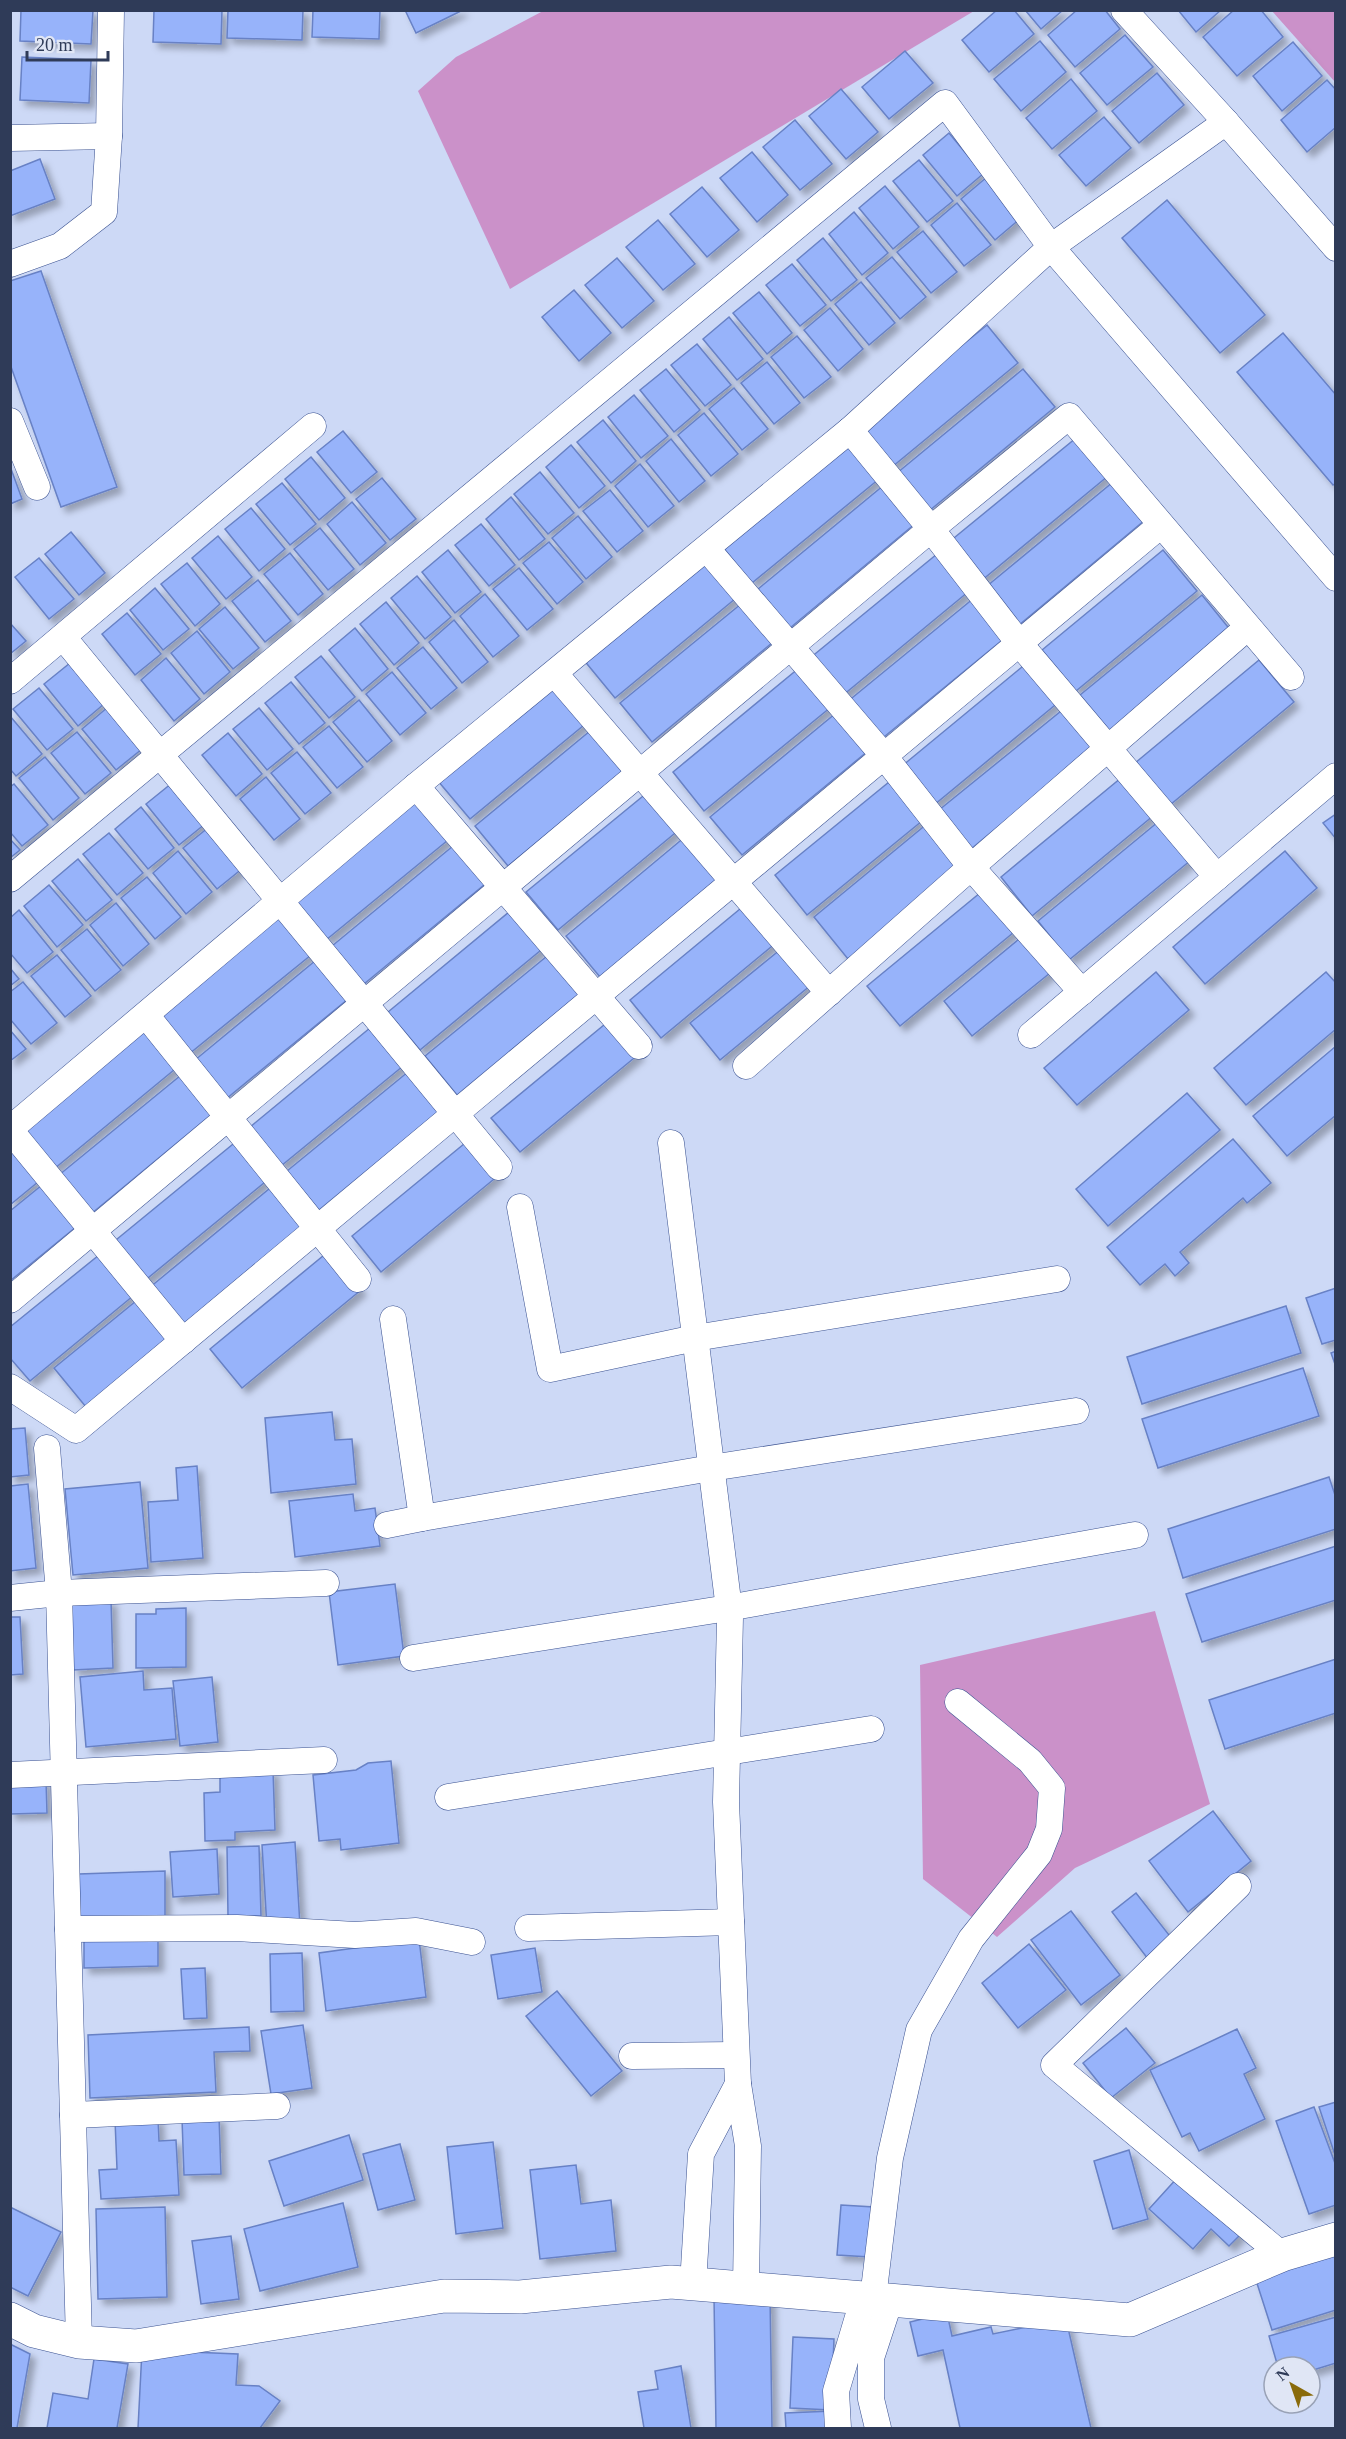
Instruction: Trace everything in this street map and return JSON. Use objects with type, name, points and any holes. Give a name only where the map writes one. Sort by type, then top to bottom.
[{"type":"street","points":[[10,264],[60,246],[104,212],[109,136],[111,10]]},
{"type":"street","points":[[1124,10],[1226,122],[1335,248]]},
{"type":"street","points":[[10,879],[945,104],[1052,247],[1335,578]]},
{"type":"street","points":[[183,1341],[10,1130],[416,786],[707,549],[850,429],[1052,247],[1226,122]]},
{"type":"street","points":[[10,138],[109,136]]},
{"type":"street","points":[[10,1300],[1069,416],[1291,677]]},
{"type":"street","points":[[10,421],[37,487]]},
{"type":"street","points":[[10,681],[313,426]]},
{"type":"street","points":[[850,429],[931,529],[1018,644],[1217,877]]},
{"type":"street","points":[[10,1387],[76,1430],[1161,525]]},
{"type":"street","points":[[707,549],[884,756],[971,867],[1082,992]]},
{"type":"street","points":[[746,1066],[1248,627]]},
{"type":"street","points":[[63,637],[499,1167]]},
{"type":"street","points":[[555,674],[829,993]]},
{"type":"street","points":[[1031,1035],[1335,776]]},
{"type":"street","points":[[416,786],[639,1046]]},
{"type":"street","points":[[146,1015],[358,1279]]},
{"type":"street","points":[[671,1143],[728,1608],[726,1802],[736,2055],[738,2084],[748,2146],[746,2289]]},
{"type":"street","points":[[520,1207],[550,1369],[695,1338],[1057,1279]]},
{"type":"street","points":[[393,1319],[422,1518]]},
{"type":"street","points":[[387,1525],[711,1468],[1076,1411]]},
{"type":"street","points":[[47,1448],[58,1593],[79,2342]]},
{"type":"street","points":[[413,1658],[728,1608],[1135,1535]]},
{"type":"street","points":[[10,1598],[58,1593],[326,1583]]},
{"type":"street","points":[[878,2428],[871,2399],[871,2358],[890,2158],[919,2030],[971,1939],[1039,1854],[1049,1829],[1052,1788],[1030,1761],[958,1702]]},
{"type":"street","points":[[448,1797],[871,1729]]},
{"type":"street","points":[[10,1775],[324,1760]]},
{"type":"street","points":[[1238,1886],[1054,2065],[1282,2255]]},
{"type":"street","points":[[528,1928],[731,1922]]},
{"type":"street","points":[[68,1929],[237,1928],[355,1935],[416,1931],[472,1942]]},
{"type":"street","points":[[632,2055],[736,2055]]},
{"type":"street","points":[[693,2284],[701,2154],[738,2084]]},
{"type":"street","points":[[73,2115],[277,2106]]},
{"type":"street","points":[[10,2319],[34,2331],[79,2342],[136,2346],[444,2296],[520,2297],[671,2283],[1130,2320],[1282,2255],[1335,2239]]},
{"type":"street","points":[[838,2428],[836,2391],[876,2298]]},
{"type":"shaded area","points":[[543,11],[974,11],[510,289],[418,91],[456,57]]},
{"type":"shaded area","points":[[1272,11],[1335,11],[1335,82]]},
{"type":"shaded area","points":[[1155,1611],[1210,1804],[1075,1868],[997,1937],[923,1879],[920,1665]]},
{"type":"building","points":[[21,10],[93,10],[91,44],[20,41]]},
{"type":"building","points":[[154,10],[222,10],[221,44],[153,42]]},
{"type":"building","points":[[228,10],[303,10],[302,40],[227,38]]},
{"type":"building","points":[[313,10],[380,10],[379,39],[312,37]]},
{"type":"building","points":[[405,10],[463,10],[416,33]]},
{"type":"building","points":[[997,10],[1014,10],[1034,34],[989,72],[962,40]]},
{"type":"building","points":[[1025,10],[1063,10],[1041,29]]},
{"type":"building","points":[[1077,10],[1105,10],[1120,29],[1075,67],[1048,35]]},
{"type":"building","points":[[1178,10],[1221,10],[1196,32]]},
{"type":"building","points":[[1234,10],[1261,10],[1283,37],[1237,76],[1203,37]]},
{"type":"building","points":[[1125,35],[1153,67],[1107,105],[1080,73]]},
{"type":"building","points":[[1040,41],[1066,72],[1021,111],[994,79]]},
{"type":"building","points":[[1293,42],[1322,76],[1282,111],[1253,76]]},
{"type":"building","points":[[905,51],[933,83],[889,119],[862,87]]},
{"type":"building","points":[[22,57],[91,60],[89,103],[20,100]]},
{"type":"building","points":[[1157,73],[1184,105],[1139,143],[1112,111]]},
{"type":"building","points":[[1071,79],[1097,111],[1052,149],[1026,118]]},
{"type":"building","points":[[1327,80],[1336,90],[1336,127],[1307,152],[1281,120]]},
{"type":"building","points":[[841,89],[878,132],[846,159],[809,116]]},
{"type":"building","points":[[1104,117],[1131,148],[1086,186],[1059,155]]},
{"type":"building","points":[[795,120],[832,164],[800,190],[763,147]]},
{"type":"building","points":[[949,133],[983,174],[957,196],[923,155]]},
{"type":"building","points":[[752,152],[788,195],[757,222],[720,178]]},
{"type":"building","points":[[40,159],[55,199],[10,216],[10,171]]},
{"type":"building","points":[[919,160],[953,201],[927,222],[893,181]]},
{"type":"building","points":[[987,177],[1021,218],[995,240],[961,199]]},
{"type":"building","points":[[885,186],[919,227],[893,249],[859,208]]},
{"type":"building","points":[[702,187],[739,230],[707,257],[670,214]]},
{"type":"building","points":[[1167,200],[1265,315],[1220,353],[1122,238]]},
{"type":"building","points":[[957,203],[991,245],[964,266],[931,225]]},
{"type":"building","points":[[854,212],[888,253],[862,275],[829,234]]},
{"type":"building","points":[[658,220],[695,264],[663,290],[626,247]]},
{"type":"building","points":[[923,231],[957,272],[931,293],[897,252]]},
{"type":"building","points":[[823,238],[857,280],[831,301],[797,260]]},
{"type":"building","points":[[892,257],[926,297],[900,319],[866,278]]},
{"type":"building","points":[[617,258],[654,301],[622,328],[585,285]]},
{"type":"building","points":[[792,264],[826,305],[800,326],[766,285]]},
{"type":"building","points":[[41,271],[117,487],[61,507],[10,364],[10,281]]},
{"type":"building","points":[[861,282],[895,323],[869,345],[835,304]]},
{"type":"building","points":[[574,290],[611,333],[579,361],[542,317]]},
{"type":"building","points":[[759,292],[792,333],[767,354],[733,313]]},
{"type":"building","points":[[830,308],[863,349],[838,371],[804,330]]},
{"type":"building","points":[[729,317],[763,359],[737,380],[703,339]]},
{"type":"building","points":[[987,325],[1018,363],[892,467],[860,428]]},
{"type":"building","points":[[1283,333],[1336,395],[1336,483],[1333,485],[1237,372]]},
{"type":"building","points":[[797,336],[831,377],[804,398],[771,357]]},
{"type":"building","points":[[697,344],[731,385],[705,406],[671,365]]},
{"type":"building","points":[[767,362],[800,403],[774,424],[741,383]]},
{"type":"building","points":[[666,369],[700,410],[674,432],[640,390]]},
{"type":"building","points":[[1023,369],[1055,407],[929,511],[897,473]]},
{"type":"building","points":[[734,388],[768,429],[742,450],[709,409]]},
{"type":"building","points":[[634,395],[668,436],[641,458],[608,417]]},
{"type":"building","points":[[704,413],[738,454],[711,476],[678,435]]},
{"type":"building","points":[[603,420],[636,461],[611,483],[577,442]]},
{"type":"building","points":[[343,431],[377,472],[351,493],[317,452]]},
{"type":"building","points":[[1076,438],[1108,476],[981,581],[949,542]]},
{"type":"building","points":[[671,439],[705,481],[679,502],[646,461]]},
{"type":"building","points":[[847,440],[879,479],[752,583],[721,545]]},
{"type":"building","points":[[571,445],[605,486],[579,508],[546,467]]},
{"type":"building","points":[[311,457],[345,498],[319,520],[285,479]]},
{"type":"building","points":[[640,464],[674,506],[648,527],[615,486]]},
{"type":"building","points":[[10,466],[22,499],[10,504]]},
{"type":"building","points":[[540,472],[574,513],[548,534],[514,494]]},
{"type":"building","points":[[382,478],[416,519],[390,540],[356,499]]},
{"type":"building","points":[[1113,482],[1145,520],[1019,625],[987,586]]},
{"type":"building","points":[[282,483],[316,524],[290,545],[256,504]]},
{"type":"building","points":[[884,485],[916,523],[790,628],[758,589]]},
{"type":"building","points":[[610,490],[643,531],[617,552],[583,511]]},
{"type":"building","points":[[511,497],[545,539],[519,560],[486,519]]},
{"type":"building","points":[[352,502],[386,543],[360,565],[327,524]]},
{"type":"building","points":[[251,508],[285,549],[259,571],[225,529]]},
{"type":"building","points":[[578,516],[612,557],[586,579],[552,538]]},
{"type":"building","points":[[481,524],[515,565],[489,586],[455,545]]},
{"type":"building","points":[[320,528],[354,569],[328,590],[294,549]]},
{"type":"building","points":[[71,532],[105,573],[79,595],[45,554]]},
{"type":"building","points":[[218,536],[252,577],[226,599],[192,558]]},
{"type":"building","points":[[549,542],[583,582],[557,604],[523,563]]},
{"type":"building","points":[[448,550],[481,592],[455,613],[422,572]]},
{"type":"building","points":[[1163,550],[1197,591],[1076,691],[1042,650]]},
{"type":"building","points":[[290,553],[323,594],[298,615],[264,574]]},
{"type":"building","points":[[937,554],[968,592],[842,696],[810,658]]},
{"type":"building","points":[[710,555],[741,594],[615,698],[583,659]]},
{"type":"building","points":[[39,558],[74,599],[49,619],[15,577]]},
{"type":"building","points":[[187,563],[220,604],[195,626],[161,584]]},
{"type":"building","points":[[519,568],[553,609],[527,630],[493,589]]},
{"type":"building","points":[[417,576],[451,617],[425,639],[391,598]]},
{"type":"building","points":[[258,580],[291,621],[265,642],[232,601]]},
{"type":"building","points":[[155,588],[189,629],[163,650],[130,610]]},
{"type":"building","points":[[485,594],[519,636],[493,657],[460,616]]},
{"type":"building","points":[[1202,595],[1236,637],[1115,737],[1080,695]]},
{"type":"building","points":[[974,598],[1006,637],[879,741],[847,702]]},
{"type":"building","points":[[747,599],[778,638],[652,742],[620,703]]},
{"type":"building","points":[[386,602],[419,643],[394,665],[360,624]]},
{"type":"building","points":[[225,607],[259,648],[233,669],[199,629]]},
{"type":"building","points":[[127,613],[161,654],[135,675],[102,634]]},
{"type":"building","points":[[454,620],[488,662],[462,683],[429,642]]},
{"type":"building","points":[[10,623],[26,641],[10,654]]},
{"type":"building","points":[[355,628],[388,669],[362,691],[329,650]]},
{"type":"building","points":[[197,631],[230,672],[204,694],[171,653]]},
{"type":"building","points":[[423,647],[457,688],[431,709],[397,668]]},
{"type":"building","points":[[321,656],[355,697],[329,718],[295,677]]},
{"type":"building","points":[[166,658],[200,699],[174,721],[141,680]]},
{"type":"building","points":[[1259,660],[1294,702],[1170,805],[1135,763]]},
{"type":"building","points":[[1028,662],[1060,701],[934,805],[902,766]]},
{"type":"building","points":[[70,663],[104,704],[78,726],[44,684]]},
{"type":"building","points":[[799,668],[831,707],[704,811],[673,772]]},
{"type":"building","points":[[392,672],[426,713],[400,735],[366,694]]},
{"type":"building","points":[[291,682],[325,723],[299,744],[265,703]]},
{"type":"building","points":[[558,683],[589,721],[470,819],[438,781]]},
{"type":"building","points":[[39,688],[73,729],[47,750],[13,709]]},
{"type":"building","points":[[359,700],[392,741],[367,762],[333,722]]},
{"type":"building","points":[[108,707],[142,749],[116,770],[82,729]]},
{"type":"building","points":[[1066,707],[1097,745],[971,849],[939,810]]},
{"type":"building","points":[[259,708],[293,749],[267,770],[233,729]]},
{"type":"building","points":[[836,713],[868,751],[742,855],[710,817]]},
{"type":"building","points":[[10,716],[42,754],[16,776],[10,769]]},
{"type":"building","points":[[329,726],[363,767],[337,788],[303,747]]},
{"type":"building","points":[[596,726],[629,766],[508,866],[475,826]]},
{"type":"building","points":[[77,732],[111,773],[85,794],[51,753]]},
{"type":"building","points":[[228,733],[262,774],[236,796],[202,755]]},
{"type":"building","points":[[297,752],[331,793],[305,814],[271,773]]},
{"type":"building","points":[[45,757],[79,798],[53,820],[19,778]]},
{"type":"building","points":[[1127,773],[1159,811],[1032,916],[1001,877]]},
{"type":"building","points":[[266,777],[300,819],[274,840],[240,799]]},
{"type":"building","points":[[889,782],[922,821],[807,915],[775,875]]},
{"type":"building","points":[[172,783],[205,824],[179,845],[146,804]]},
{"type":"building","points":[[14,784],[48,825],[22,846],[10,832],[10,787]]},
{"type":"building","points":[[648,792],[680,829],[558,930],[526,892]]},
{"type":"building","points":[[421,798],[453,836],[326,940],[295,902]]},
{"type":"building","points":[[141,807],[174,848],[148,869],[115,829]]},
{"type":"building","points":[[1336,814],[1336,839],[1323,823]]},
{"type":"building","points":[[1164,817],[1196,856],[1069,960],[1038,921]]},
{"type":"building","points":[[928,823],[963,864],[848,959],[814,917]]},
{"type":"building","points":[[209,827],[243,868],[217,889],[183,848]]},
{"type":"building","points":[[109,833],[143,873],[117,895],[83,854]]},
{"type":"building","points":[[686,836],[720,878],[600,977],[566,936]]},
{"type":"building","points":[[10,839],[20,850],[10,858]]},
{"type":"building","points":[[459,841],[490,880],[364,984],[332,946]]},
{"type":"building","points":[[178,851],[212,892],[186,914],[153,873]]},
{"type":"building","points":[[1285,851],[1317,888],[1205,984],[1173,947]]},
{"type":"building","points":[[78,859],[112,900],[86,921],[52,881]]},
{"type":"building","points":[[147,877],[181,917],[155,939],[121,898]]},
{"type":"building","points":[[49,885],[83,925],[57,947],[24,906]]},
{"type":"building","points":[[986,888],[1019,928],[900,1026],[867,986]]},
{"type":"building","points":[[116,903],[149,944],[123,966],[90,925]]},
{"type":"building","points":[[746,904],[777,942],[661,1038],[630,1000]]},
{"type":"building","points":[[515,907],[546,946],[420,1050],[388,1012]]},
{"type":"building","points":[[19,910],[53,952],[27,973],[10,953],[10,918]]},
{"type":"building","points":[[284,912],[316,951],[189,1054],[158,1016]]},
{"type":"building","points":[[87,929],[121,970],[95,991],[61,950]]},
{"type":"building","points":[[1025,934],[1055,969],[972,1036],[944,1001]]},
{"type":"building","points":[[781,949],[811,985],[720,1060],[690,1023]]},
{"type":"building","points":[[552,952],[584,990],[457,1095],[425,1056]]},
{"type":"building","points":[[57,955],[91,996],[65,1017],[31,976]]},
{"type":"building","points":[[321,956],[353,995],[226,1099],[195,1060]]},
{"type":"building","points":[[10,968],[19,979],[10,986]]},
{"type":"building","points":[[1156,972],[1189,1010],[1077,1105],[1044,1068]]},
{"type":"building","points":[[1326,972],[1336,983],[1336,1029],[1246,1105],[1214,1068]]},
{"type":"building","points":[[23,982],[57,1023],[31,1044],[10,1019],[10,992]]},
{"type":"building","points":[[610,1020],[639,1054],[520,1152],[491,1118]]},
{"type":"building","points":[[376,1023],[408,1062],[281,1166],[250,1127]]},
{"type":"building","points":[[148,1027],[180,1065],[54,1169],[22,1131]]},
{"type":"building","points":[[10,1030],[26,1049],[10,1061]]},
{"type":"building","points":[[1336,1046],[1336,1115],[1287,1156],[1253,1116]]},
{"type":"building","points":[[414,1067],[445,1106],[319,1210],[287,1171]]},
{"type":"building","points":[[186,1071],[218,1109],[91,1214],[59,1175]]},
{"type":"building","points":[[1187,1093],[1220,1130],[1108,1226],[1076,1189]]},
{"type":"building","points":[[470,1139],[499,1175],[381,1272],[352,1236]]},
{"type":"building","points":[[1233,1139],[1271,1183],[1247,1203],[1243,1198],[1180,1252],[1189,1263],[1175,1276],[1165,1264],[1140,1285],[1107,1247]]},
{"type":"building","points":[[238,1140],[270,1178],[143,1282],[111,1244]]},
{"type":"building","points":[[10,1149],[38,1182],[10,1205]]},
{"type":"building","points":[[275,1184],[307,1223],[180,1327],[149,1288]]},
{"type":"building","points":[[42,1185],[76,1227],[10,1281],[10,1211]]},
{"type":"building","points":[[329,1251],[361,1290],[242,1388],[210,1349]]},
{"type":"building","points":[[99,1255],[133,1296],[30,1381],[10,1358],[10,1327]]},
{"type":"building","points":[[1336,1288],[1336,1340],[1322,1344],[1306,1298]]},
{"type":"building","points":[[136,1301],[168,1339],[86,1407],[54,1368]]},
{"type":"building","points":[[1286,1306],[1301,1353],[1142,1404],[1127,1357]]},
{"type":"building","points":[[1336,1351],[1336,1367],[1331,1353]]},
{"type":"building","points":[[1303,1368],[1319,1416],[1158,1468],[1142,1419]]},
{"type":"building","points":[[332,1412],[335,1440],[352,1439],[356,1484],[271,1493],[265,1418]]},
{"type":"building","points":[[25,1428],[29,1475],[10,1477],[10,1429]]},
{"type":"building","points":[[197,1466],[203,1558],[151,1562],[148,1502],[178,1500],[176,1468]]},
{"type":"building","points":[[1329,1477],[1336,1498],[1336,1529],[1183,1578],[1168,1529]]},
{"type":"building","points":[[140,1482],[148,1568],[73,1575],[65,1489]]},
{"type":"building","points":[[28,1484],[36,1568],[10,1571],[10,1486]]},
{"type":"building","points":[[353,1494],[355,1511],[375,1508],[380,1546],[295,1557],[289,1501]]},
{"type":"building","points":[[1336,1546],[1336,1600],[1202,1642],[1186,1594]]},
{"type":"building","points":[[395,1584],[404,1656],[338,1665],[329,1592]]},
{"type":"building","points":[[111,1600],[113,1668],[73,1670],[70,1602]]},
{"type":"building","points":[[186,1608],[186,1667],[136,1668],[136,1614],[156,1614],[156,1609]]},
{"type":"building","points":[[10,1617],[20,1617],[23,1674],[10,1675]]},
{"type":"building","points":[[1336,1659],[1336,1713],[1225,1749],[1209,1700]]},
{"type":"building","points":[[143,1671],[144,1690],[172,1688],[176,1739],[86,1747],[80,1677]]},
{"type":"building","points":[[212,1677],[218,1742],[180,1746],[173,1681]]},
{"type":"building","points":[[391,1761],[399,1843],[341,1850],[340,1839],[319,1841],[313,1775],[356,1770],[368,1763]]},
{"type":"building","points":[[273,1770],[275,1830],[235,1832],[235,1840],[205,1841],[204,1793],[220,1792],[220,1772]]},
{"type":"building","points":[[46,1780],[47,1813],[10,1814],[10,1781]]},
{"type":"building","points":[[1213,1811],[1251,1861],[1188,1912],[1149,1861]]},
{"type":"building","points":[[295,1842],[300,1926],[267,1928],[262,1845]]},
{"type":"building","points":[[259,1846],[261,1916],[228,1916],[227,1847]]},
{"type":"building","points":[[217,1849],[219,1894],[173,1897],[170,1852]]},
{"type":"building","points":[[165,1871],[165,1916],[80,1918],[79,1874]]},
{"type":"building","points":[[1136,1893],[1173,1940],[1148,1959],[1112,1912]]},
{"type":"building","points":[[1071,1911],[1120,1975],[1081,2005],[1031,1940]]},
{"type":"building","points":[[158,1935],[158,1966],[84,1968],[84,1937]]},
{"type":"building","points":[[419,1939],[426,1997],[326,2011],[319,1953]]},
{"type":"building","points":[[1029,1944],[1066,1990],[1018,2028],[982,1983]]},
{"type":"building","points":[[535,1948],[542,1992],[498,1999],[491,1955]]},
{"type":"building","points":[[302,1953],[304,2011],[271,2012],[270,1954]]},
{"type":"building","points":[[205,1968],[207,2018],[184,2019],[181,1969]]},
{"type":"building","points":[[557,1991],[622,2071],[591,2096],[526,2016]]},
{"type":"building","points":[[303,2025],[312,2088],[271,2094],[261,2031]]},
{"type":"building","points":[[249,2027],[250,2051],[214,2052],[216,2092],[90,2098],[88,2035]]},
{"type":"building","points":[[1126,2028],[1155,2063],[1111,2098],[1083,2063]]},
{"type":"building","points":[[1237,2029],[1256,2068],[1244,2074],[1265,2119],[1199,2151],[1190,2133],[1182,2137],[1150,2070]]},
{"type":"building","points":[[1336,2102],[1336,2158],[1319,2107]]},
{"type":"building","points":[[1314,2107],[1336,2166],[1336,2205],[1309,2214],[1276,2121]]},
{"type":"building","points":[[219,2117],[221,2174],[184,2175],[182,2119]]},
{"type":"building","points":[[158,2118],[159,2141],[176,2140],[179,2195],[101,2199],[99,2170],[117,2169],[115,2120]]},
{"type":"building","points":[[349,2135],[363,2180],[284,2206],[269,2161]]},
{"type":"building","points":[[493,2142],[503,2228],[456,2234],[447,2147]]},
{"type":"building","points":[[400,2144],[415,2200],[378,2210],[363,2154]]},
{"type":"building","points":[[1129,2150],[1148,2219],[1113,2229],[1094,2161]]},
{"type":"building","points":[[576,2165],[581,2204],[611,2200],[616,2251],[540,2259],[530,2170]]},
{"type":"building","points":[[1178,2177],[1241,2234],[1229,2246],[1211,2229],[1193,2249],[1149,2209]]},
{"type":"building","points":[[343,2203],[358,2267],[260,2291],[244,2229]]},
{"type":"building","points":[[841,2205],[874,2207],[870,2257],[837,2255]]},
{"type":"building","points":[[10,2207],[61,2232],[28,2296],[10,2287]]},
{"type":"building","points":[[165,2207],[167,2297],[98,2299],[96,2209]]},
{"type":"building","points":[[231,2236],[239,2299],[201,2304],[192,2241]]},
{"type":"building","points":[[1333,2250],[1336,2260],[1336,2310],[1272,2330],[1254,2274]]},
{"type":"building","points":[[770,2296],[772,2428],[716,2428],[714,2297]]},
{"type":"building","points":[[947,2313],[952,2336],[991,2327],[993,2334],[1066,2319],[1091,2428],[960,2428],[943,2350],[918,2356],[910,2322]]},
{"type":"building","points":[[1336,2317],[1336,2363],[1322,2367],[1322,2355],[1275,2355],[1269,2336]]},
{"type":"building","points":[[793,2337],[834,2339],[831,2410],[790,2408]]},
{"type":"building","points":[[10,2344],[30,2354],[17,2428],[10,2428]]},
{"type":"building","points":[[142,2350],[238,2354],[236,2385],[259,2386],[280,2401],[260,2428],[138,2428]]},
{"type":"building","points":[[94,2359],[128,2364],[117,2428],[47,2428],[53,2393],[88,2399]]},
{"type":"building","points":[[681,2366],[691,2428],[644,2428],[638,2392],[658,2389],[655,2371]]},
{"type":"building","points":[[833,2411],[834,2428],[786,2428],[785,2413]]}]
